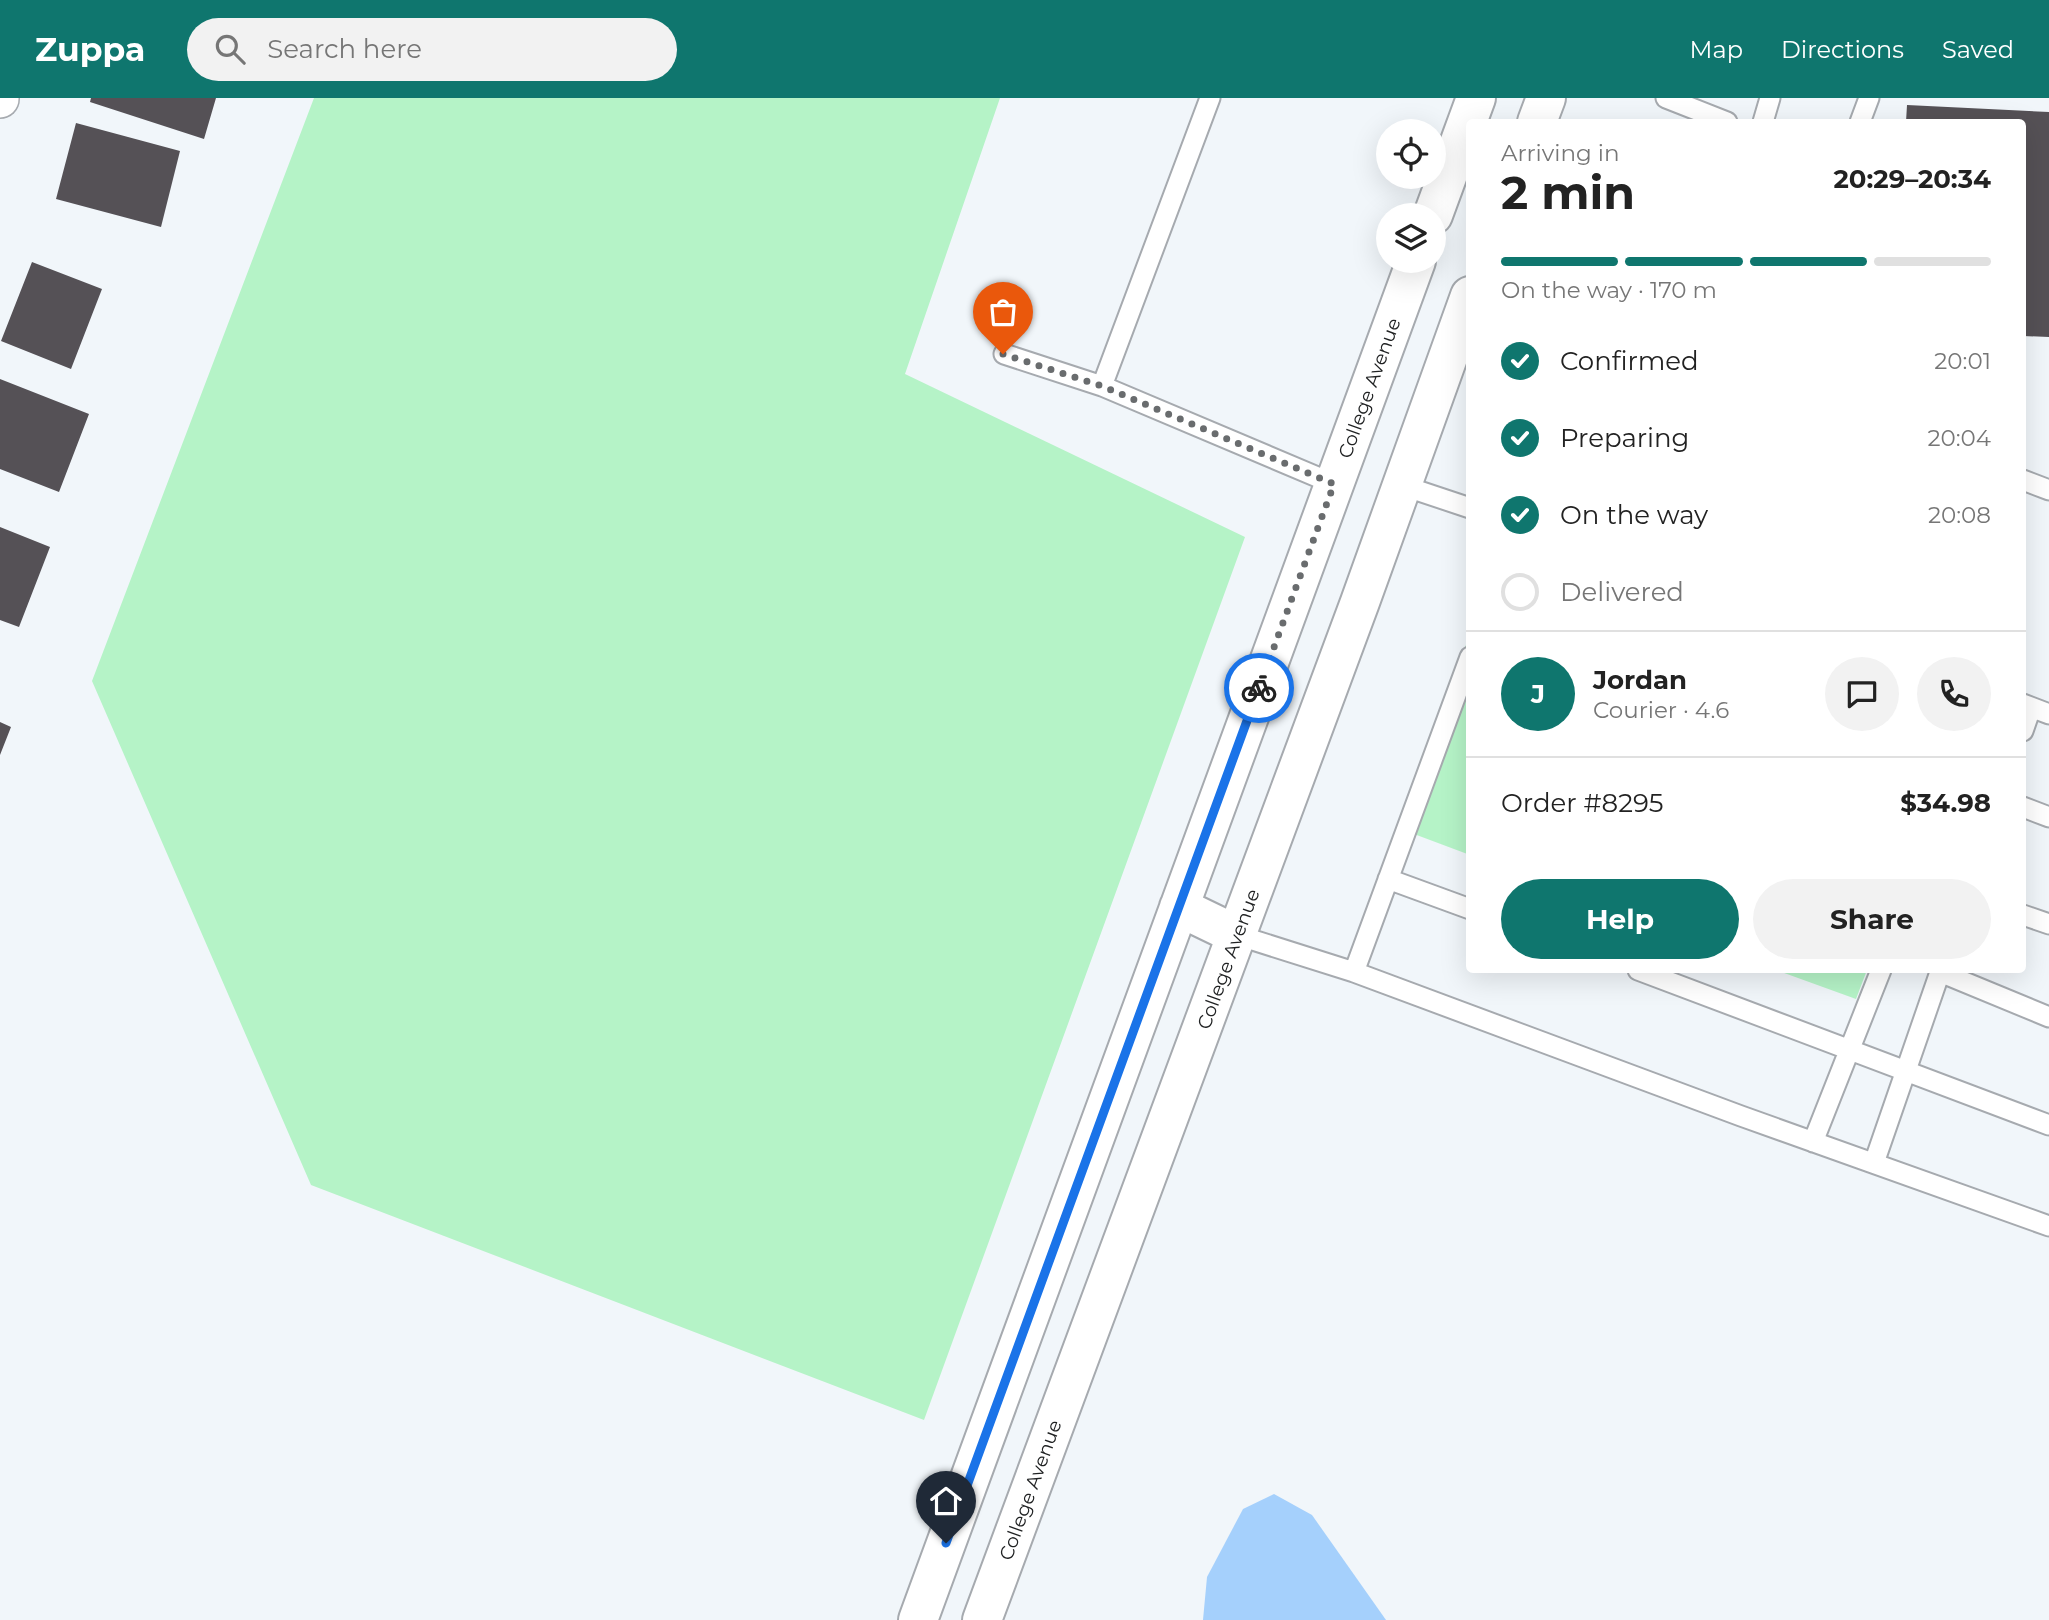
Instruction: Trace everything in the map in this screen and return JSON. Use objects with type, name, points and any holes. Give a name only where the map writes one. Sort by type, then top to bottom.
[{"type":"main road","points":[[1468,119],[1476,98]]},
{"type":"main road","points":[[1538,119],[1546,98]]},
{"type":"main road","points":[[1437,203],[1466,125]]},
{"type":"main road","name":"College Avenue","points":[[918,1620],[1412,273]]},
{"type":"main road","name":"College Avenue","points":[[982,1620],[1237,935],[1466,307]]},
{"type":"main road","points":[[1334,484],[1401,485]]},
{"type":"main road","points":[[1179,907],[1237,935]]},
{"type":"lane","points":[[1102,386],[1210,98]]},
{"type":"lane","points":[[1666,98],[1719,119]]},
{"type":"lane","points":[[1764,119],[1770,98]]},
{"type":"lane","points":[[1861,119],[1869,98]]},
{"type":"lane","points":[[1003,354],[1102,386],[1334,484]]},
{"type":"lane","points":[[2026,481],[2049,490]]},
{"type":"lane","points":[[1401,485],[1466,507]]},
{"type":"lane","points":[[1354,972],[1466,668]]},
{"type":"lane","points":[[2026,726],[2034,709]]},
{"type":"lane","points":[[2026,808],[2049,817]]},
{"type":"lane","points":[[1388,879],[1466,908]]},
{"type":"lane","points":[[2026,916],[2049,924]]},
{"type":"lane","points":[[1237,935],[1354,972],[2049,1226]]},
{"type":"lane","points":[[1646,973],[2049,1125]]},
{"type":"lane","points":[[1814,1142],[1880,973]]},
{"type":"lane","points":[[1874,1163],[1939,973]]},
{"type":"lane","points":[[1945,973],[2049,1017]]},
{"type":"green space","points":[[314,98],[1000,98],[905,374],[1245,537],[924,1420],[311,1185],[92,681]]},
{"type":"green space","points":[[1466,645],[1466,854],[1398,828]]},
{"type":"green space","points":[[1784,973],[1866,973],[1856,999]]},
{"type":"water","points":[[1274,1494],[1312,1515],[1386,1620],[1203,1620],[1207,1577],[1243,1509]]},
{"type":"building","points":[[91,98],[216,98],[204,139],[90,102]]},
{"type":"building","points":[[1907,105],[2049,112],[2049,337],[2026,336],[2026,119],[1906,119]]},
{"type":"building","points":[[76,123],[180,151],[161,227],[56,199]]},
{"type":"building","points":[[32,262],[102,289],[71,369],[1,341]]},
{"type":"building","points":[[0,379],[89,414],[59,492],[0,469]]},
{"type":"building","points":[[0,527],[50,547],[19,627],[0,620]]},
{"type":"building","points":[[0,722],[11,727],[0,755]]},
{"type":"way so far","points":[[1003,354],[1102,386],[1334,484],[1259,688]]},
{"type":"route","points":[[946,1543],[1259,688]]}]
